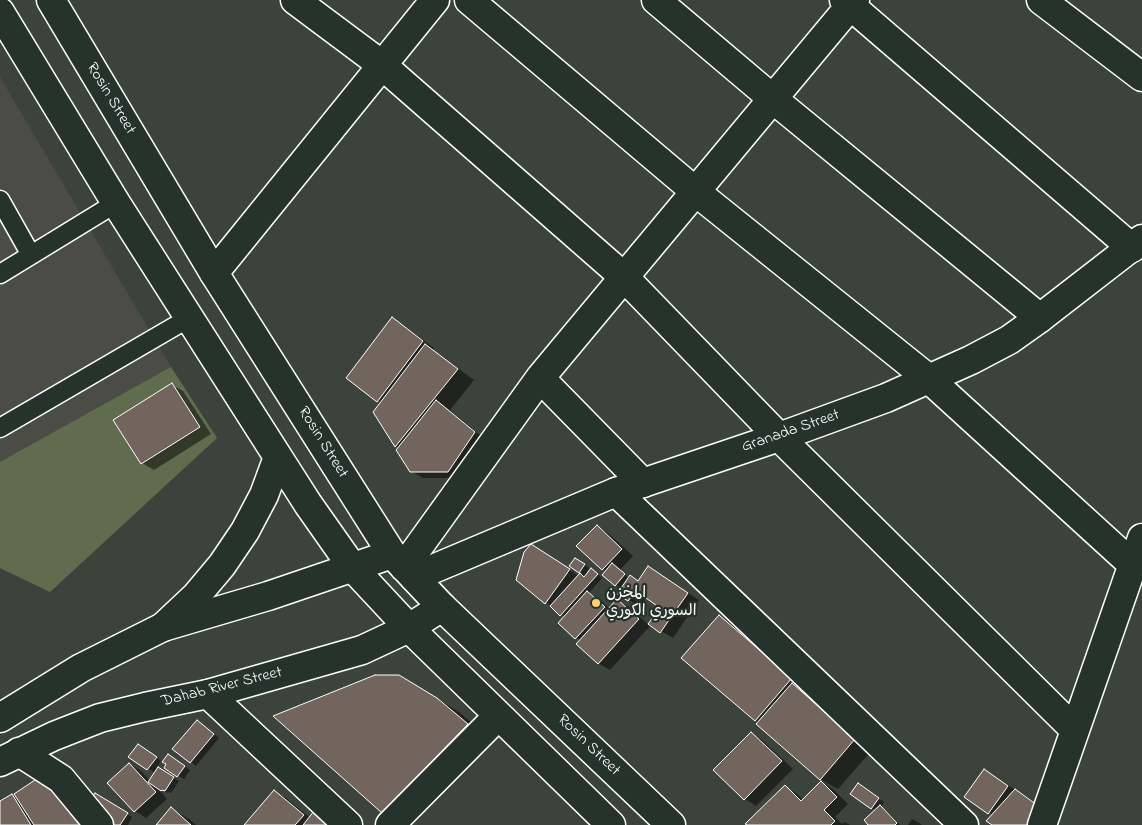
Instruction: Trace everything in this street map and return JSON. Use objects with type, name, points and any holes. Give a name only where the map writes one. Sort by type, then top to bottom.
[{"type":"street","name":"Rosin Street","points":[[51,0],[214,273],[403,566],[442,607],[671,825]]},
{"type":"street","points":[[295,0],[382,65],[624,277],[778,437],[1075,730]]},
{"type":"street","points":[[214,273],[435,0]]},
{"type":"street","points":[[469,0],[696,192],[929,379],[1133,565]]},
{"type":"street","points":[[656,0],[773,99],[1040,318]]},
{"type":"street","points":[[1041,0],[1142,77]]},
{"type":"street","points":[[0,718],[81,668],[163,627],[268,596],[353,568],[403,566],[540,378],[773,99],[850,2],[1137,243]]},
{"type":"street","points":[[0,12],[116,203],[189,318],[278,457],[353,568],[409,628],[611,825]]},
{"type":"street","name":"Granada Street","points":[[403,566],[886,398],[971,360],[1001,344],[1040,318],[1137,243]]},
{"type":"street","points":[[540,378],[643,483]]},
{"type":"street","points":[[163,627],[196,596],[227,558],[249,524],[264,495],[278,457]]},
{"type":"street","points":[[616,492],[964,825]]},
{"type":"street","points":[[1042,825],[1142,538]]},
{"type":"street","name":"Dahab River Street","points":[[9,757],[100,718],[208,694],[362,650],[409,628],[442,607]]},
{"type":"street","points":[[208,694],[348,825]]},
{"type":"street","points":[[390,825],[498,716]]},
{"type":"street","points":[[9,757],[61,779],[99,825]]},
{"type":"lane","points":[[0,200],[31,254]]},
{"type":"lane","points":[[0,274],[116,203]]},
{"type":"lane","points":[[0,428],[189,318]]},
{"type":"shaded area","points":[[0,77],[171,367],[217,438],[50,592],[0,568]]},
{"type":"green space","points":[[171,367],[217,438],[50,592],[0,568],[0,462]]},
{"type":"building","points":[[392,317],[423,341],[377,402],[346,378]]},
{"type":"building","points":[[425,344],[458,369],[395,447],[373,412]]},
{"type":"building","points":[[172,383],[200,427],[141,464],[113,420]]},
{"type":"building","points":[[436,400],[475,432],[448,472],[410,472],[396,450]]},
{"type":"building","points":[[597,525],[622,549],[602,570],[576,546]]},
{"type":"building","points":[[531,544],[570,569],[545,604],[516,580],[524,552]]},
{"type":"building","points":[[575,558],[585,564],[579,573],[569,566]]},
{"type":"building","points":[[612,563],[625,574],[615,586],[602,575]]},
{"type":"building","points":[[648,566],[688,593],[660,633],[648,624],[660,608],[636,591],[628,601],[617,594],[630,575],[638,581]]},
{"type":"building","points":[[591,568],[598,574],[560,616],[550,606],[580,573],[584,577]]},
{"type":"building","points":[[587,591],[605,607],[575,639],[558,623]]},
{"type":"building","points":[[617,599],[639,619],[598,664],[576,644]]},
{"type":"building","points":[[719,615],[792,678],[755,721],[681,658]]},
{"type":"building","points":[[375,675],[399,675],[437,698],[468,724],[382,813],[273,716]]},
{"type":"building","points":[[792,683],[855,739],[820,780],[756,724]]},
{"type":"building","points":[[197,720],[214,734],[190,763],[172,749]]},
{"type":"building","points":[[751,732],[782,761],[744,800],[713,770]]},
{"type":"building","points":[[138,744],[157,757],[147,770],[128,757]]},
{"type":"building","points":[[168,754],[185,766],[177,777],[164,768],[166,764],[162,762]]},
{"type":"building","points":[[129,763],[156,792],[134,812],[107,783]]},
{"type":"building","points":[[158,767],[174,777],[165,791],[161,791],[148,782]]},
{"type":"building","points":[[984,769],[1008,786],[988,814],[964,797]]},
{"type":"building","points":[[47,772],[81,825],[34,825],[14,794]]},
{"type":"building","points":[[821,781],[837,797],[824,810],[835,821],[831,825],[745,824],[785,785],[801,801]]},
{"type":"building","points":[[858,783],[879,798],[871,809],[850,794]]},
{"type":"building","points":[[1015,789],[1037,805],[1030,825],[992,825],[986,821]]},
{"type":"building","points":[[274,790],[304,815],[295,825],[244,825]]},
{"type":"building","points":[[95,793],[128,813],[120,825],[114,825],[86,808]]},
{"type":"building","points":[[12,794],[31,825],[0,825],[0,801]]},
{"type":"building","points":[[880,805],[897,823],[895,825],[868,825],[864,820]]},
{"type":"building","points":[[318,806],[341,825],[303,825]]},
{"type":"building","points":[[171,807],[191,825],[156,825]]},
{"type":"place","name":"المخزن السوري الكوري","points":[[596,603]]}]
